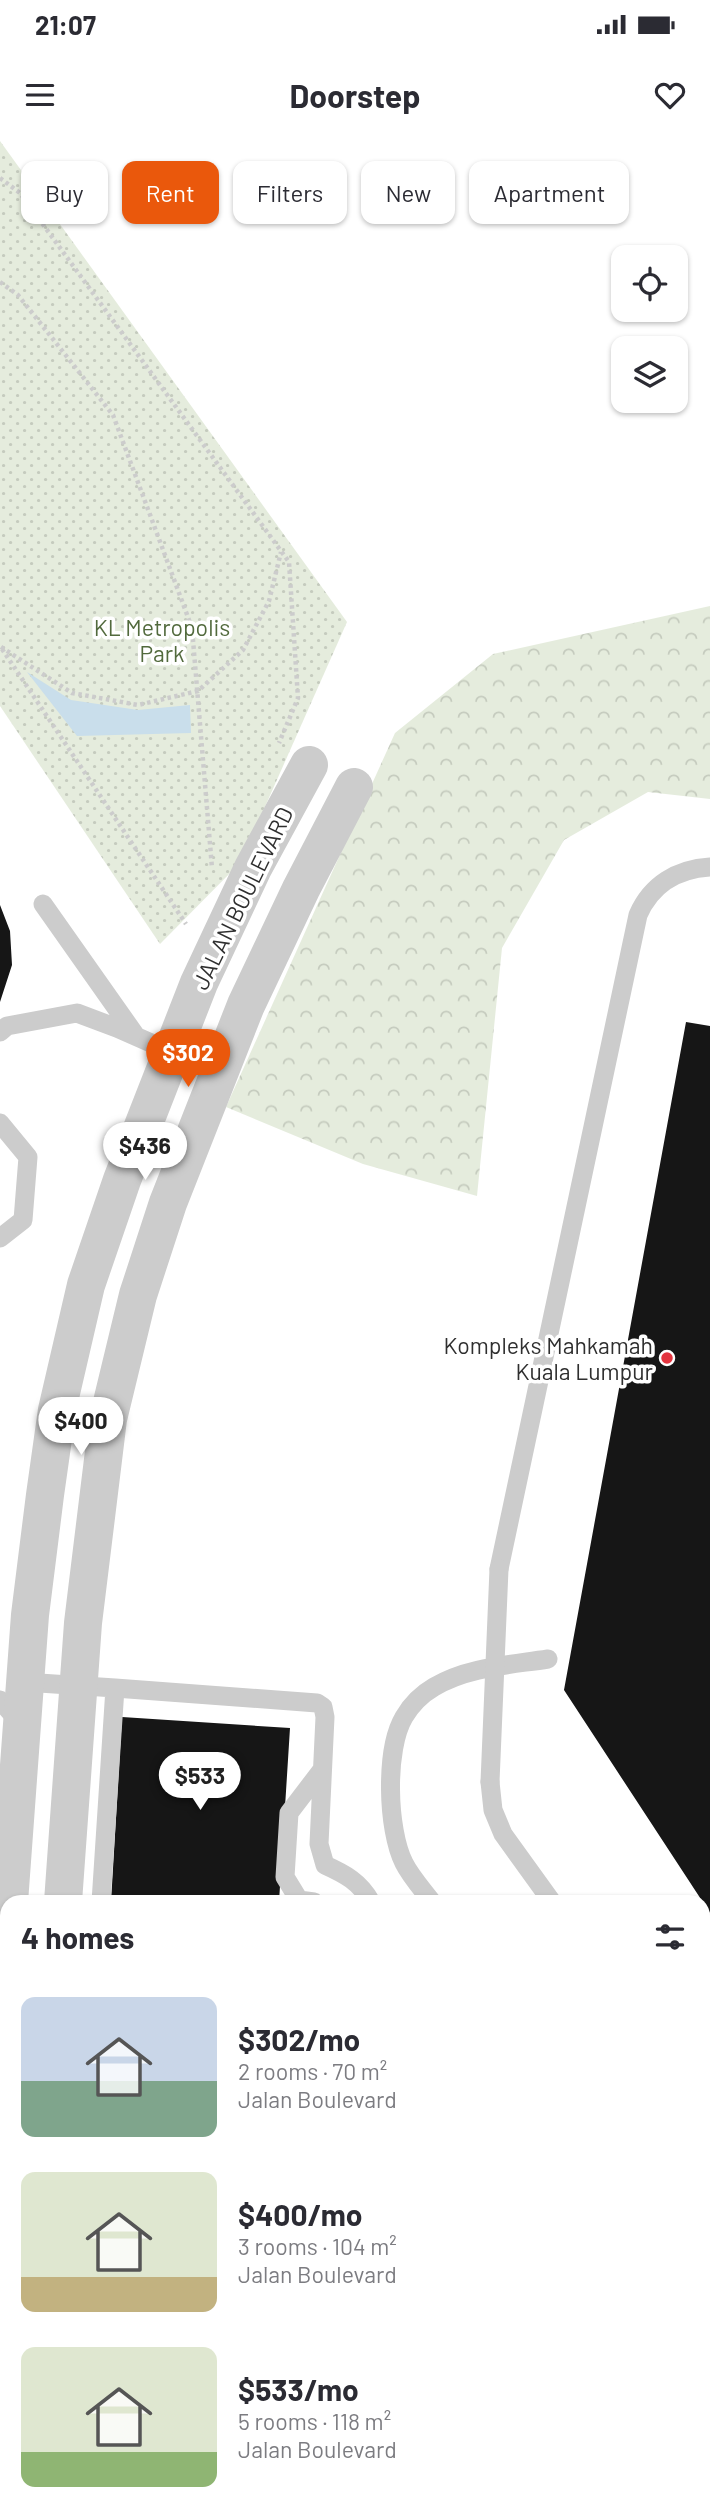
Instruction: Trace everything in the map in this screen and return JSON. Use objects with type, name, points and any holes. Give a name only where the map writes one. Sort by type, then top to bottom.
[{"type":"street","name":"JALAN BOULEVARD","points":[[9,1895],[15,1702],[60,1397],[86,1285],[122,1180],[154,1045],[210,959],[253,868],[293,756]]},
{"type":"street","points":[[64,1895],[97,1687],[83,1623],[108,1419],[138,1295],[168,1203],[246,1006],[290,912],[354,787]]},
{"type":"lane","points":[[547,1895],[503,1834],[493,1811],[490,1782],[499,1569],[638,915],[646,898],[672,876],[694,867],[710,867]]},
{"type":"lane","points":[[43,904],[154,1045]]},
{"type":"lane","points":[[0,1032],[7,1026],[77,1013],[219,1073]]},
{"type":"lane","points":[[0,1123],[28,1157],[23,1220],[0,1238]]},
{"type":"lane","points":[[427,1895],[404,1863],[394,1832],[391,1800],[394,1742],[403,1718],[415,1701],[434,1687],[466,1673],[548,1659]]},
{"type":"lane","points":[[15,1702],[97,1687],[317,1703],[323,1707],[325,1717],[319,1844],[325,1865],[348,1875],[368,1895]]},
{"type":"lane","points":[[97,1687],[101,1895]]},
{"type":"lane","points":[[296,1895],[285,1877],[289,1813],[321,1771]]},
{"type":"path","points":[[0,178],[20,193],[289,562],[298,698],[293,756]]},
{"type":"path","points":[[0,282],[18,295],[113,415],[192,628],[214,881]]},
{"type":"path","points":[[0,646],[72,693],[138,705],[198,691],[243,650],[269,601],[281,552]]},
{"type":"path","points":[[0,646],[210,959]]},
{"type":"green space","name":"KL Metropolis Park","points":[[0,141],[21,170],[21,224],[60,224],[347,622],[240,863],[160,944],[0,706]]},
{"type":"green space","points":[[710,606],[710,799],[648,792],[564,840],[502,948],[477,1196],[363,1164],[226,1107],[395,733],[493,654]]},
{"type":"water","points":[[27,672],[71,700],[138,710],[190,705],[191,733],[77,736]]},
{"type":"building","points":[[0,905],[10,931],[12,965],[0,1002]]},
{"type":"building","name":"Kompleks Mahkamah Kuala Lumpur","points":[[686,1022],[710,1026],[710,1895],[698,1895],[564,1690]]},
{"type":"building","points":[[122,1717],[290,1728],[279,1895],[111,1895]]},
{"type":"place","name":"Kompleks Mahkamah Kuala Lumpur","points":[[667,1358]]}]
